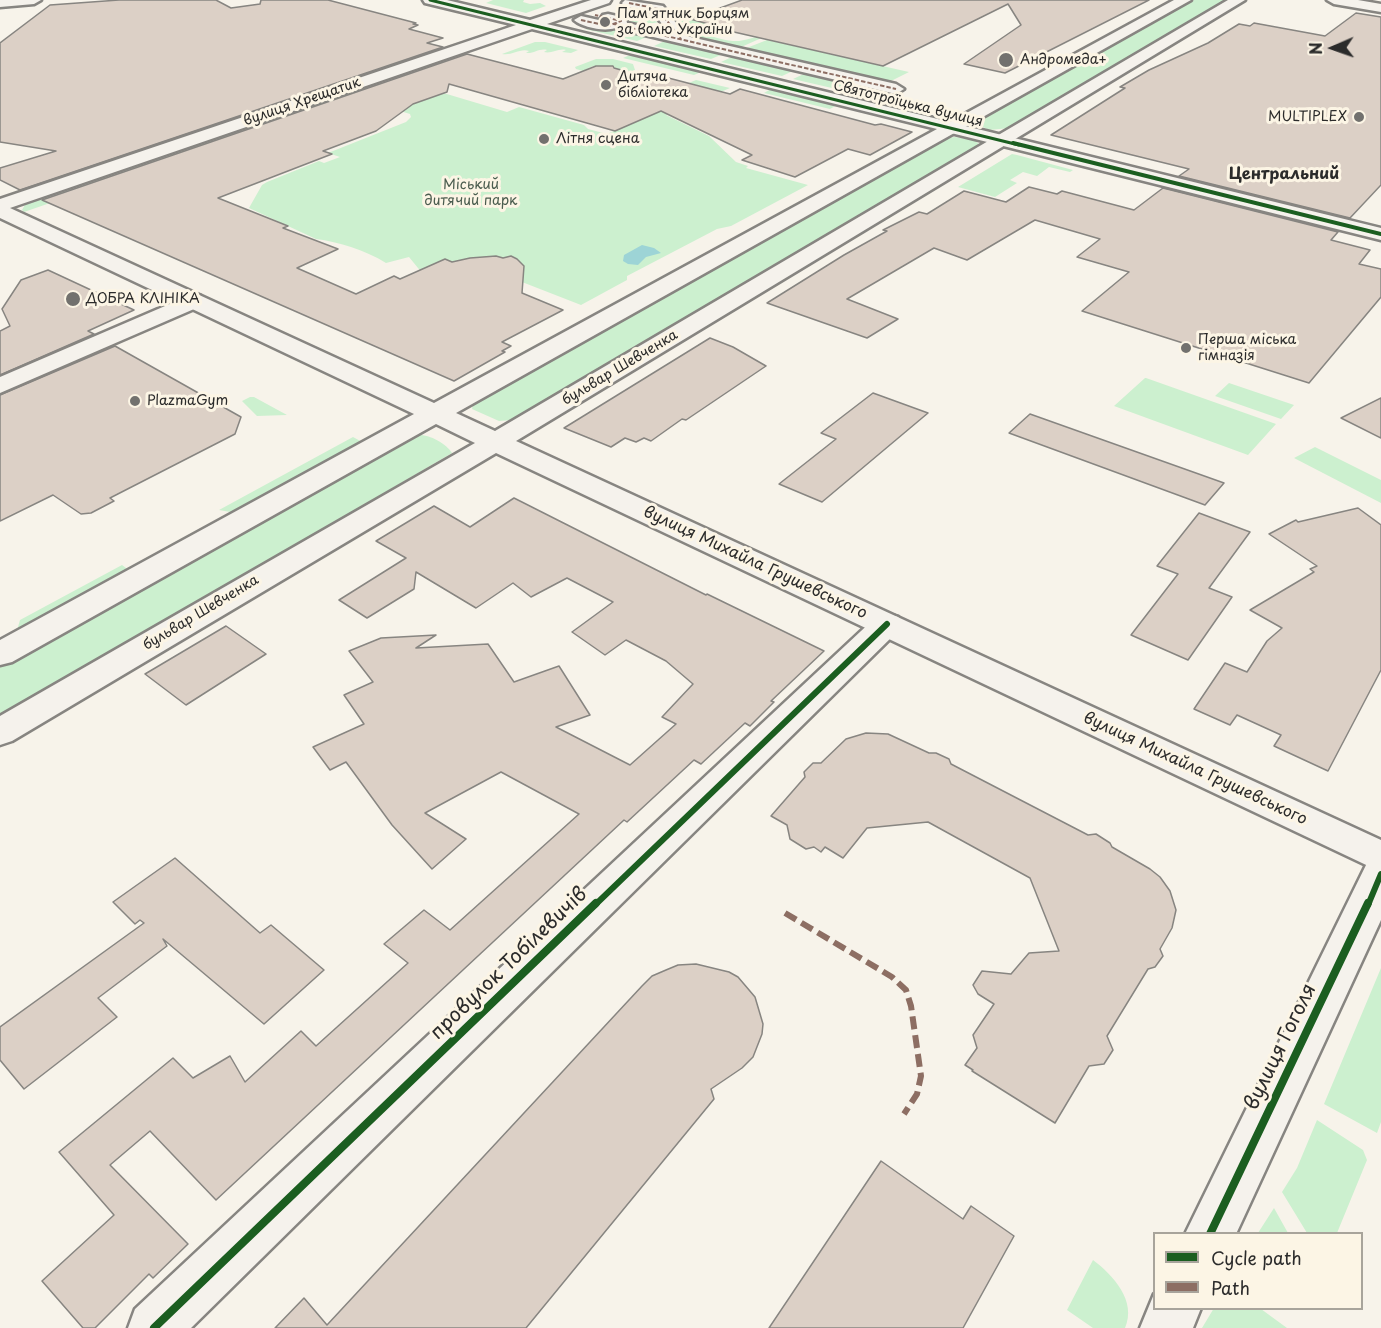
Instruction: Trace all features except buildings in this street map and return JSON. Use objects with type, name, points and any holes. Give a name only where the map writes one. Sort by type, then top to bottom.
[{"type":"main road","points":[[0,3],[34,0]]},
{"type":"main road","name":"Святотроїцька вулиця","points":[[430,0],[1381,234]]},
{"type":"main road","name":"вулиця Хрещатик","points":[[0,205],[604,0]]},
{"type":"main road","points":[[0,654],[1184,0]]},
{"type":"main road","name":"бульвар Шевченка","points":[[0,732],[495,442],[1238,0]]},
{"type":"main road","points":[[1334,0],[1381,8]]},
{"type":"main road","points":[[629,3],[658,9],[681,39]]},
{"type":"main road","name":"Святотроїцька вулиця","points":[[588,17],[608,26],[614,24],[896,89]]},
{"type":"main road","name":"вулиця Михайла Грушевського","points":[[0,211],[887,624],[1381,858]]},
{"type":"main road","points":[[0,386],[193,301]]},
{"type":"main road","name":"провулок Тобілевичів","points":[[154,1328],[887,624]]},
{"type":"main road","name":"вулиця Гоголя","points":[[1210,1232],[1381,874]]},
{"type":"main road","points":[[1166,1328],[1174,1310]]},
{"type":"green space","points":[[493,0],[524,0],[523,2],[530,4],[540,3],[546,6],[526,13],[486,3]]},
{"type":"green space","points":[[1194,0],[1229,0],[1010,128],[989,130],[977,124],[979,120]]},
{"type":"green space","points":[[638,7],[654,12],[640,13],[654,16],[644,19],[659,22],[648,24],[666,28],[662,30],[625,22],[619,14]]},
{"type":"green space","points":[[684,16],[706,23],[723,25],[702,33],[720,39],[737,41],[766,36],[739,48],[687,36],[674,20]]},
{"type":"green space","points":[[611,27],[649,36],[637,41],[585,29]]},
{"type":"green space","points":[[667,40],[723,54],[711,59],[654,46]]},
{"type":"green space","points":[[767,40],[909,72],[889,82],[861,74],[828,69],[827,66],[811,65],[810,62],[744,49]]},
{"type":"green space","points":[[535,42],[545,42],[578,50],[571,53],[562,52],[566,50],[544,52],[547,50],[544,50],[526,53],[529,51],[526,50],[502,54]]},
{"type":"green space","points":[[630,55],[701,72],[694,75],[623,58]]},
{"type":"green space","points":[[734,56],[795,70],[782,76],[721,62]]},
{"type":"green space","points":[[596,59],[613,59],[633,64],[635,70],[629,72],[613,66],[593,66],[583,71],[575,67]]},
{"type":"green space","points":[[806,73],[870,88],[858,94],[793,79]]},
{"type":"green space","name":"Міський дитячий парк","points":[[696,80],[730,88],[666,115],[709,136],[736,162],[748,166],[746,168],[808,185],[731,226],[717,229],[627,276],[627,280],[581,305],[522,282],[427,279],[409,257],[386,263],[352,247],[316,239],[249,208],[262,185],[267,182],[319,161],[324,163],[340,157],[328,153],[406,122],[411,117],[410,114],[371,102],[420,86],[507,112],[519,107],[584,125],[588,129],[607,134],[632,123],[622,111]]},
{"type":"green space","points":[[368,84],[373,91],[179,158],[167,153]]},
{"type":"green space","points":[[771,89],[837,105],[830,109],[764,93]]},
{"type":"green space","points":[[946,138],[974,140],[979,144],[950,165],[512,420],[499,421],[472,409],[473,404]]},
{"type":"green space","points":[[1012,154],[1073,170],[1070,172],[1049,167],[1037,176],[1023,172],[1010,180],[1017,183],[995,197],[958,187]]},
{"type":"green space","points":[[156,157],[169,162],[24,212],[22,210],[26,203],[35,199]]},
{"type":"green space","points":[[1145,378],[1276,424],[1248,455],[1114,406]]},
{"type":"green space","points":[[1229,383],[1294,405],[1281,419],[1215,396]]},
{"type":"green space","points":[[250,397],[287,415],[257,416],[242,401]]},
{"type":"green space","points":[[415,435],[436,440],[452,453],[0,719],[0,666]]},
{"type":"green space","points":[[353,437],[364,443],[236,513],[219,510]]},
{"type":"green space","points":[[1315,447],[1381,480],[1381,503],[1294,458]]},
{"type":"green space","points":[[122,565],[130,571],[16,634],[20,620]]},
{"type":"green space","points":[[1381,968],[1381,1122],[1377,1133],[1324,1104]]},
{"type":"green space","points":[[1317,1120],[1363,1150],[1367,1160],[1337,1232],[1306,1232],[1282,1192],[1297,1168]]},
{"type":"green space","points":[[1274,1208],[1287,1232],[1259,1232]]},
{"type":"green space","points":[[1093,1260],[1108,1273],[1121,1290],[1128,1308],[1125,1328],[1093,1328],[1067,1310]]},
{"type":"green space","points":[[1213,1310],[1262,1310],[1287,1328],[1202,1328]]},
{"type":"water","points":[[642,245],[654,248],[661,253],[646,257],[638,265],[623,261],[624,255]]},
{"type":"marked path","points":[[629,3],[658,9],[681,39]]},
{"type":"marked path","points":[[581,20],[608,26],[621,21],[595,15]]},
{"type":"marked path","points":[[614,24],[896,89]]},
{"type":"marked path","points":[[785,913],[892,977],[906,990],[911,1006],[921,1076],[917,1094],[904,1114]]},
{"type":"cycle path","points":[[430,0],[1381,234]]},
{"type":"cycle path","points":[[154,1328],[887,624]]},
{"type":"cycle path","points":[[1211,1232],[1381,874]]},
{"type":"place","name":"Пам'ятник Борцям за волю України","points":[[605,22]]},
{"type":"place","name":"Андромеда+","points":[[1006,60]]},
{"type":"place","name":"Дитяча бібліотека","points":[[606,85]]},
{"type":"place","name":"MULTIPLEX","points":[[1359,117]]},
{"type":"place","name":"Літня сцена","points":[[544,139]]},
{"type":"place","name":"ДОБРА КЛІНІКА","points":[[73,299]]},
{"type":"place","name":"Перша міська гімназія","points":[[1186,348]]},
{"type":"place","name":"PlazmaGym","points":[[135,401]]},
{"type":"district","name":"Центральний","points":[[1284,175]]}]
